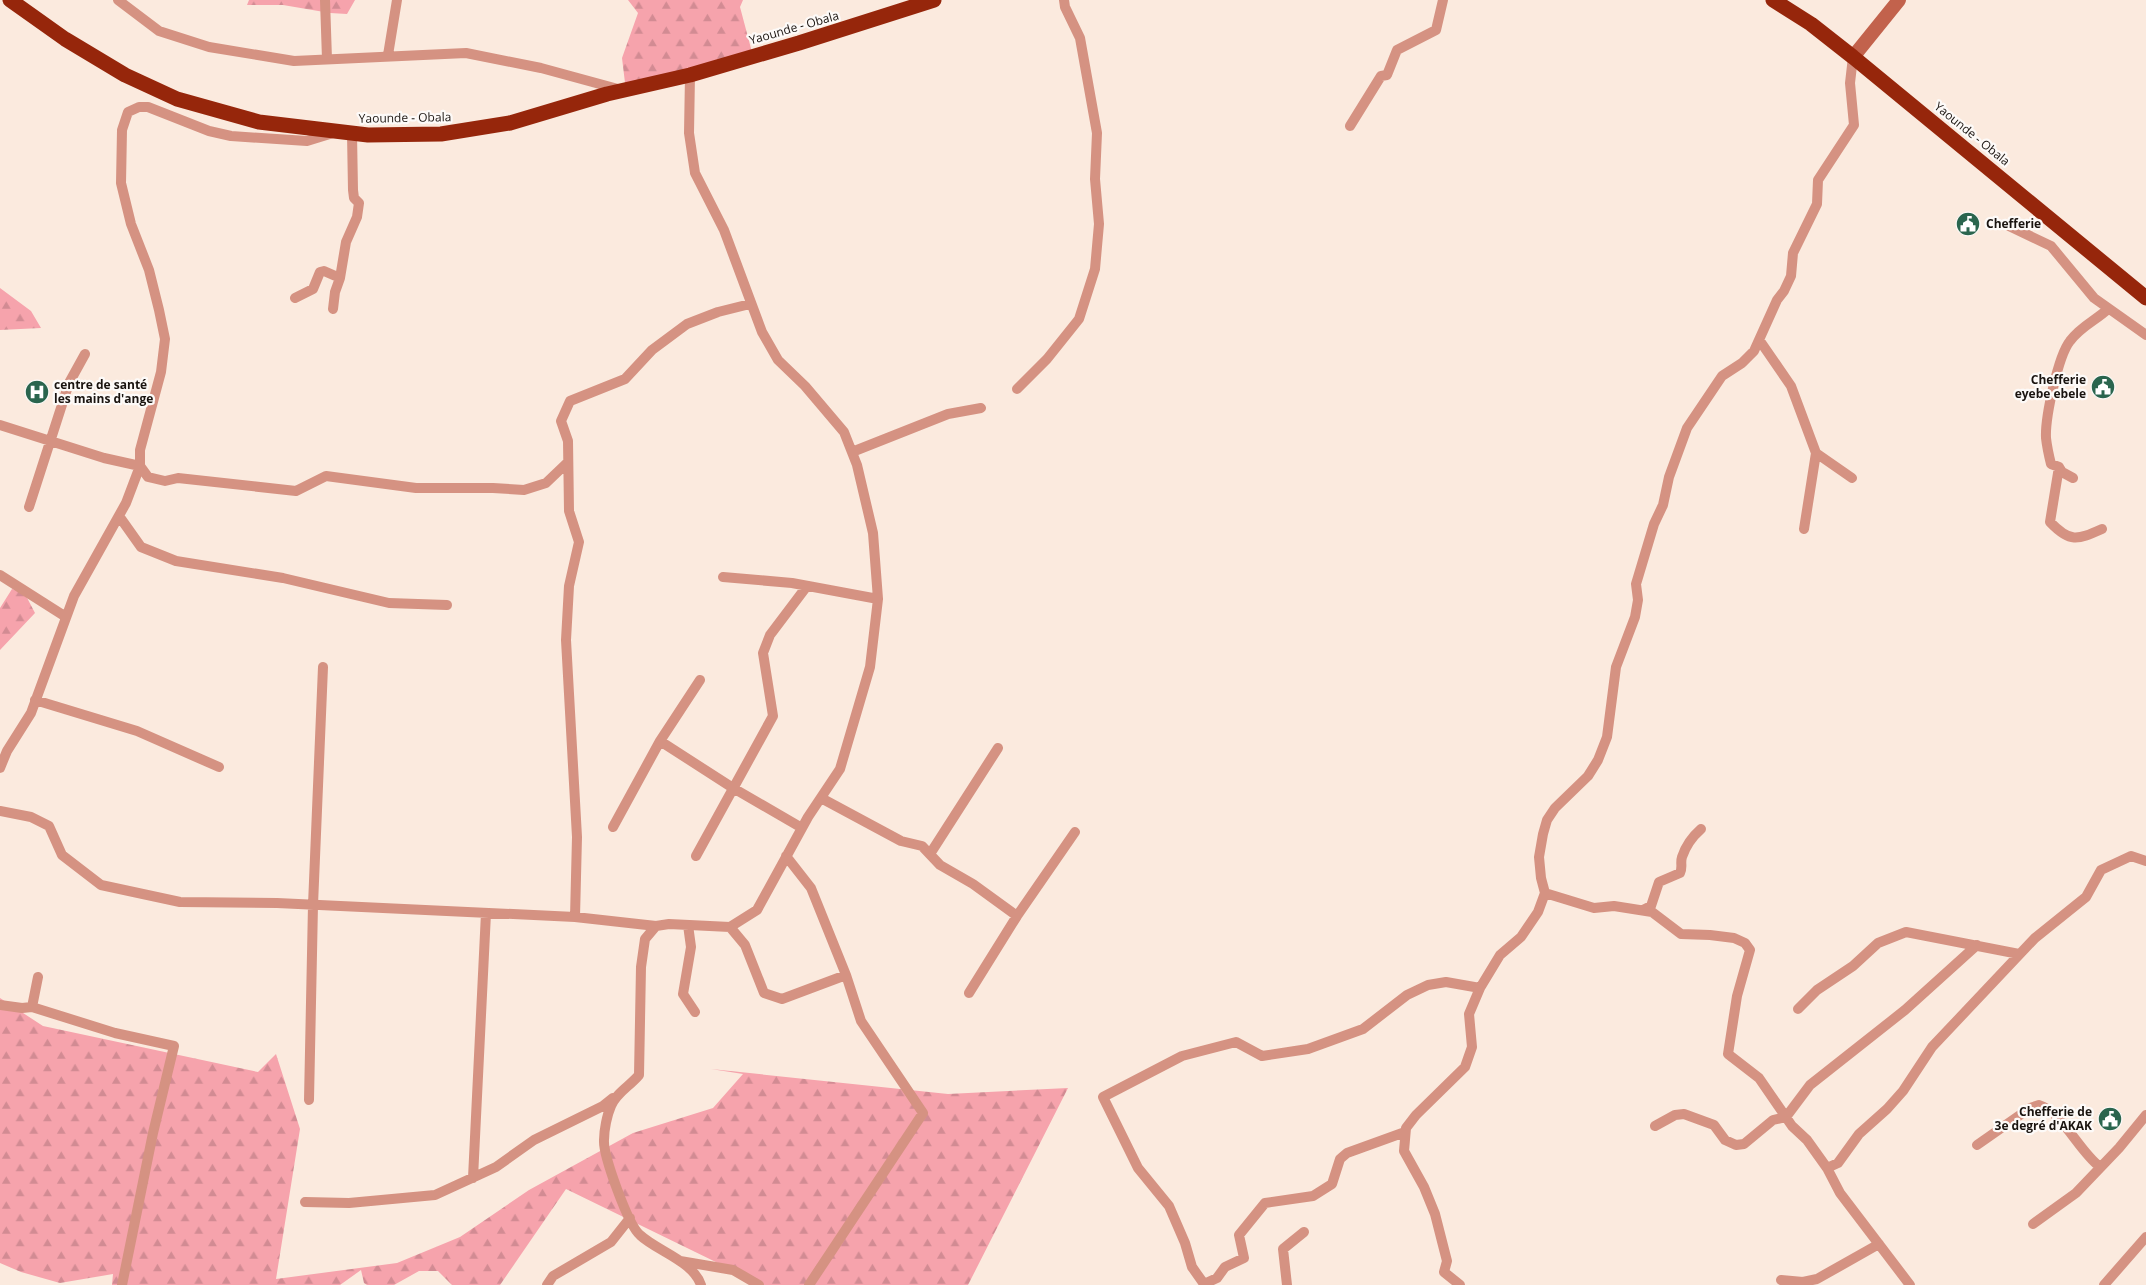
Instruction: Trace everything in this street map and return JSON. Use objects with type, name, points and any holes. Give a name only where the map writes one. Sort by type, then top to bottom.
[{"type":"highway","name":"Yaounde - Obala","points":[[10,0],[65,39],[125,75],[177,99],[259,122],[344,133],[441,134],[510,123],[622,90],[690,75],[934,0]]},
{"type":"highway","name":"Yaounde - Obala","points":[[1773,0],[1811,24],[1853,57],[2146,298]]},
{"type":"street","points":[[118,0],[160,31],[209,47],[294,61],[388,55],[466,53],[541,68],[622,90]]},
{"type":"street","points":[[325,0],[327,59]]},
{"type":"street","points":[[388,55],[397,0]]},
{"type":"street","points":[[1017,389],[1047,359],[1079,319],[1095,269],[1099,224],[1095,179],[1097,133],[1080,38],[1065,7],[1064,0]]},
{"type":"street","points":[[1350,126],[1381,76],[1386,74],[1397,50],[1436,30],[1444,0]]},
{"type":"street","points":[[1453,1284],[1444,1272],[1447,1260],[1435,1214],[1424,1187],[1404,1151],[1405,1132],[1416,1115],[1465,1066],[1472,1047],[1469,1014],[1480,988],[1500,955],[1521,937],[1538,912],[1545,893],[1541,878],[1539,856],[1547,820],[1555,808],[1588,776],[1598,760],[1607,737],[1616,668],[1636,617],[1638,600],[1636,584],[1654,524],[1663,504],[1669,477],[1687,428],[1722,376],[1742,363],[1754,351],[1760,341],[1776,300],[1784,291],[1791,276],[1793,253],[1818,204],[1818,180],[1854,125],[1850,83],[1853,57],[1899,0]]},
{"type":"street","points":[[0,811],[31,817],[49,826],[62,855],[101,885],[180,902],[312,905],[486,914],[575,916],[656,926],[669,924],[730,927],[757,910],[802,828],[840,769],[870,667],[878,599],[873,533],[852,452],[844,432],[805,386],[778,360],[762,332],[750,304],[724,230],[695,173],[688,133],[690,75]]},
{"type":"street","points":[[0,768],[7,751],[31,713],[66,617],[94,558],[126,503],[140,466],[140,450],[158,385],[165,339],[149,270],[131,224],[121,183],[122,130],[128,112],[139,107],[148,107],[209,131],[231,136],[307,141],[344,133],[354,198],[359,203],[357,217],[346,242],[333,309]]},
{"type":"street","points":[[2009,226],[2051,246],[2094,298],[2146,335]]},
{"type":"street","points":[[296,298],[314,289],[320,272],[324,271],[340,278]]},
{"type":"street","points":[[575,916],[576,837],[566,640],[569,586],[579,542],[569,511],[568,441],[561,421],[570,401],[624,379],[652,350],[687,324],[718,312],[750,304]]},
{"type":"street","points":[[2073,478],[2062,472],[2059,467],[2051,464],[2046,437],[2058,368],[2069,342],[2086,323],[2095,321],[2108,309]]},
{"type":"street","points":[[1760,341],[1791,386],[1816,453],[1804,529]]},
{"type":"street","points":[[29,507],[69,383],[85,354]]},
{"type":"street","points":[[852,452],[948,414],[981,408]]},
{"type":"street","points":[[0,425],[104,458],[140,466],[148,477],[165,481],[178,478],[296,491],[326,476],[416,488],[524,490],[546,483],[568,462]]},
{"type":"street","points":[[1816,453],[1852,478]]},
{"type":"street","points":[[2059,467],[2050,522],[2063,536],[2079,539],[2102,529]]},
{"type":"street","points":[[119,516],[141,547],[176,561],[283,578],[389,603],[447,605]]},
{"type":"street","points":[[0,576],[66,617]]},
{"type":"street","points":[[723,577],[807,586],[878,599]]},
{"type":"street","points":[[696,856],[773,716],[763,653],[770,635],[807,586]]},
{"type":"street","points":[[309,1100],[312,905],[323,667]]},
{"type":"street","points":[[613,827],[660,741],[700,680]]},
{"type":"street","points":[[35,700],[137,731],[219,767]]},
{"type":"street","points":[[660,741],[733,788],[802,828]]},
{"type":"street","points":[[930,854],[998,748]]},
{"type":"street","points":[[821,798],[901,841],[922,846],[940,865],[973,884],[1017,916]]},
{"type":"street","points":[[1643,910],[1651,906],[1659,882],[1680,873],[1683,868],[1682,857],[1692,836],[1701,828]]},
{"type":"street","points":[[969,993],[1017,916],[1075,832]]},
{"type":"street","points":[[786,856],[812,888],[846,975],[861,1021],[923,1112],[808,1285]]},
{"type":"street","points":[[1826,1168],[1838,1163],[1859,1134],[1887,1109],[1902,1092],[1932,1047],[2019,954],[2035,938],[2086,897],[2102,870],[2131,856],[2146,861]]},
{"type":"street","points":[[1545,893],[1594,908],[1614,906],[1652,912],[1681,934],[1734,938],[1746,943],[1750,950],[1737,996],[1728,1054],[1759,1078],[1786,1117],[1807,1140],[1840,1193],[1910,1285]]},
{"type":"street","points":[[473,1178],[486,914]]},
{"type":"street","points":[[688,925],[691,946],[683,994],[695,1012]]},
{"type":"street","points":[[305,1202],[349,1203],[435,1196],[496,1167],[549,1132],[603,1106],[631,1086],[639,1076],[642,958],[645,939],[656,926]]},
{"type":"street","points":[[730,927],[745,945],[764,993],[782,999],[846,975]]},
{"type":"street","points":[[1798,1009],[1817,990],[1853,966],[1878,942],[1906,932],[2019,954]]},
{"type":"street","points":[[1655,1126],[1675,1115],[1684,1114],[1714,1125],[1725,1140],[1736,1145],[1744,1144],[1773,1120],[1786,1117],[1810,1085],[1905,1010],[1977,945]]},
{"type":"street","points":[[32,1007],[38,977]]},
{"type":"street","points":[[1405,1132],[1347,1153],[1340,1159],[1332,1184],[1318,1193],[1266,1204],[1239,1235],[1244,1258],[1225,1267],[1217,1278],[1204,1284],[1192,1267],[1185,1243],[1169,1206],[1138,1168],[1103,1097],[1182,1056],[1236,1042],[1262,1056],[1308,1049],[1363,1029],[1407,995],[1428,985],[1446,982],[1480,988]]},
{"type":"street","points":[[0,1004],[22,1008],[32,1007],[115,1033],[174,1046],[153,1133],[122,1285]]},
{"type":"street","points":[[622,1091],[611,1105],[603,1141],[620,1200],[639,1234],[680,1261],[699,1284]]},
{"type":"street","points":[[1977,1145],[2030,1108],[2039,1105],[2053,1113],[2090,1160],[2099,1166]]},
{"type":"street","points":[[2034,1224],[2076,1193],[2099,1166],[2115,1152],[2146,1115]]},
{"type":"street","points":[[547,1285],[553,1276],[611,1242],[630,1218]]},
{"type":"street","points":[[1287,1285],[1283,1248],[1304,1232]]},
{"type":"street","points":[[2104,1285],[2146,1237]]},
{"type":"street","points":[[1781,1280],[1803,1282],[1817,1279],[1879,1244]]},
{"type":"street","points":[[680,1261],[733,1270],[759,1285]]},
{"type":"green space","points":[[249,0],[355,0],[347,14],[283,5],[247,5]]},
{"type":"green space","points":[[628,0],[743,0],[740,7],[753,56],[626,91],[622,58],[638,13]]},
{"type":"green space","points":[[0,288],[31,311],[41,328],[0,330]]},
{"type":"green space","points":[[12,589],[24,592],[35,613],[0,650],[0,608]]},
{"type":"green space","points":[[0,998],[43,1026],[258,1072],[276,1054],[300,1129],[276,1279],[397,1263],[460,1237],[529,1190],[633,1133],[713,1108],[743,1074],[711,1069],[948,1094],[1068,1088],[968,1285],[763,1285],[566,1189],[500,1285],[452,1285],[438,1271],[419,1271],[394,1285],[367,1285],[364,1283],[361,1270],[340,1285],[112,1285],[113,1274],[60,1283],[21,1272],[0,1263]]},
{"type":"place","name":"Chefferie","points":[[1968,224]]},
{"type":"place","name":"Chefferie eyebe ebele","points":[[2103,387]]},
{"type":"place","name":"centre de santé les mains d'ange","points":[[37,392]]},
{"type":"place","name":"Chefferie de 3e degré d'AKAK","points":[[2110,1119]]}]
